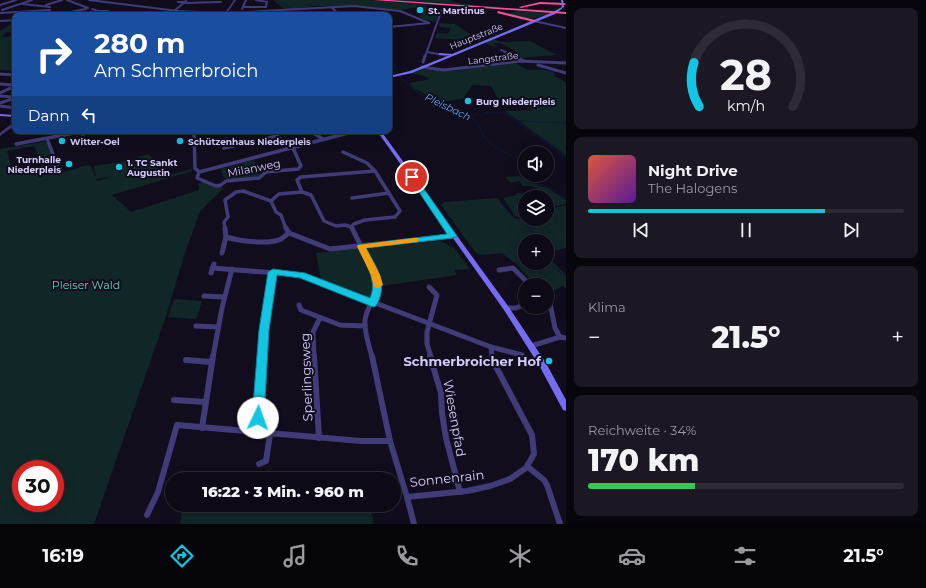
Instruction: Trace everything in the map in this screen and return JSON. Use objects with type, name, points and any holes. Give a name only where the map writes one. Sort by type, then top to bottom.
[{"type":"highway","points":[[375,0],[566,12]]},
{"type":"highway","points":[[385,0],[566,12]]},
{"type":"highway","points":[[490,8],[515,8],[540,3],[556,4]]},
{"type":"highway","points":[[564,4],[542,4],[538,6],[547,10],[566,12]]},
{"type":"highway","points":[[468,7],[494,11],[529,21],[540,19]]},
{"type":"highway","points":[[529,21],[507,13],[514,11],[534,11]]},
{"type":"main road","name":"Hauptstraße","points":[[392,76],[422,67],[529,21],[540,19],[559,11],[564,4]]},
{"type":"main road","points":[[529,21],[543,23]]},
{"type":"main road","points":[[440,54],[459,52]]},
{"type":"main road","points":[[2,115],[12,117]]},
{"type":"main road","points":[[381,134],[506,308],[531,346],[566,408]]},
{"type":"street","points":[[0,5],[17,0],[29,1]]},
{"type":"street","points":[[0,14],[32,0]]},
{"type":"street","points":[[21,4],[46,5],[62,0]]},
{"type":"street","points":[[67,0],[87,8]]},
{"type":"street","points":[[89,0],[133,4],[187,12]]},
{"type":"street","points":[[92,8],[109,0]]},
{"type":"street","points":[[199,3],[205,0]]},
{"type":"street","points":[[226,12],[235,0]]},
{"type":"street","points":[[240,12],[246,0]]},
{"type":"street","points":[[243,7],[266,7],[267,2],[265,0],[256,0]]},
{"type":"street","points":[[178,2],[221,2]]},
{"type":"street","points":[[174,11],[186,2]]},
{"type":"street","points":[[0,14],[11,12],[46,11],[50,8],[46,5]]},
{"type":"street","points":[[257,12],[354,6],[400,11],[429,23],[436,24]]},
{"type":"street","points":[[331,7],[337,12]]},
{"type":"street","points":[[11,12],[19,8]]},
{"type":"street","points":[[69,12],[87,8],[92,8],[102,12]]},
{"type":"street","points":[[422,62],[442,9]]},
{"type":"street","points":[[99,11],[107,10],[112,12]]},
{"type":"street","points":[[0,14],[12,18]]},
{"type":"street","points":[[0,21],[12,19]]},
{"type":"street","points":[[529,21],[566,28]]},
{"type":"street","points":[[392,27],[429,23]]},
{"type":"street","points":[[501,50],[526,62]]},
{"type":"street","points":[[427,52],[449,56]]},
{"type":"street","name":"Langstraße","points":[[422,67],[454,70],[514,62],[566,64]]},
{"type":"street","points":[[531,62],[566,74]]},
{"type":"street","points":[[0,74],[12,75]]},
{"type":"street","points":[[0,84],[12,85]]},
{"type":"street","points":[[0,95],[12,87]]},
{"type":"street","points":[[0,95],[12,97]]},
{"type":"street","points":[[0,104],[12,99]]},
{"type":"street","points":[[0,104],[8,107],[12,106]]},
{"type":"street","points":[[0,135],[12,125]]},
{"type":"street","points":[[47,140],[72,134]]},
{"type":"street","points":[[16,144],[82,134]]},
{"type":"street","points":[[194,134],[195,168],[199,172],[344,134]]},
{"type":"street","points":[[315,134],[323,139]]},
{"type":"street","points":[[224,148],[277,136],[292,148]]},
{"type":"street","points":[[47,140],[60,173]]},
{"type":"street","name":"Milanweg","points":[[199,172],[197,178],[216,186],[226,181],[259,178],[266,172],[298,169],[301,166],[292,148]]},
{"type":"street","points":[[271,201],[279,194],[302,192],[311,195],[324,221],[336,226],[345,225],[351,227],[354,223],[360,221],[392,218],[399,214],[399,208],[375,170],[367,163],[343,152]]},
{"type":"street","points":[[302,192],[297,180],[301,177],[375,170]]},
{"type":"street","points":[[222,253],[226,237],[224,222],[228,217],[225,200],[236,192],[243,191],[271,201],[276,212],[281,214],[287,231],[330,249],[453,236]]},
{"type":"street","points":[[352,198],[389,193]]},
{"type":"street","name":"Sonnenrain","points":[[351,227],[378,283],[377,293],[367,312],[366,326],[390,441],[406,497],[460,492],[486,487],[509,480],[528,468]]},
{"type":"street","points":[[226,237],[237,241],[249,239],[257,242],[281,239],[289,232]]},
{"type":"street","points":[[212,268],[302,275],[491,347],[522,355]]},
{"type":"street","points":[[500,270],[513,268],[523,278]]},
{"type":"street","points":[[202,428],[211,362],[224,297],[234,269]]},
{"type":"street","points":[[257,433],[264,330],[273,272]]},
{"type":"street","name":"Wiesenpfad","points":[[429,287],[437,295],[437,299],[426,338],[441,393],[446,443],[460,492]]},
{"type":"street","points":[[204,296],[224,297]]},
{"type":"street","points":[[299,305],[301,310],[340,325],[366,326]]},
{"type":"street","points":[[506,308],[518,307]]},
{"type":"street","points":[[552,314],[555,328],[560,337]]},
{"type":"street","name":"Sperlingsweg","points":[[319,438],[313,332],[320,318]]},
{"type":"street","points":[[196,326],[218,327]]},
{"type":"street","points":[[531,346],[560,337],[566,338]]},
{"type":"street","points":[[491,347],[493,361],[535,443],[533,461],[528,468],[544,480],[547,485],[560,524]]},
{"type":"street","points":[[186,360],[211,362]]},
{"type":"street","points":[[174,400],[206,402]]},
{"type":"street","points":[[147,515],[158,492],[177,426],[319,438],[390,441]]},
{"type":"street","points":[[259,464],[266,461],[270,434]]},
{"type":"street","points":[[406,497],[414,524]]},
{"type":"green space","points":[[273,0],[368,0],[438,6],[426,6],[401,10],[361,6],[314,6],[286,10]]},
{"type":"green space","points":[[390,0],[449,0],[459,3],[505,8],[440,3],[441,2]]},
{"type":"green space","points":[[422,7],[430,7],[439,13],[435,22],[419,18],[421,15],[415,11],[425,10]]},
{"type":"green space","points":[[518,11],[551,13],[541,17],[524,19],[509,13]]},
{"type":"green space","points":[[439,23],[455,24],[480,41],[435,38],[437,33],[448,34],[451,28],[440,27]]},
{"type":"green space","points":[[12,24],[12,32],[6,32],[2,37],[12,36],[12,71],[0,70],[0,31]]},
{"type":"green space","points":[[493,39],[501,42],[530,41],[557,55],[518,58],[507,52],[516,51],[500,43],[492,43],[497,47],[494,47],[483,42]]},
{"type":"green space","points":[[514,62],[528,70],[549,71],[556,75],[554,76],[566,82],[566,155],[505,111],[532,110],[521,103],[498,99],[491,86],[471,85],[463,99],[440,102],[413,88],[409,83],[430,79],[410,73],[421,69],[454,71]]},
{"type":"green space","name":"Pleiser Wald","points":[[48,141],[60,173],[88,165],[91,166],[96,178],[94,166],[138,159],[138,157],[148,154],[158,163],[154,165],[172,161],[172,163],[164,167],[173,174],[192,169],[192,171],[112,195],[131,212],[199,190],[198,184],[202,182],[224,188],[200,211],[185,253],[166,316],[94,524],[0,524],[0,149]],"holes":[[[34,146],[43,170],[21,175],[18,166],[11,166],[7,151]],[[111,177],[97,181],[96,179]]]},
{"type":"green space","points":[[254,160],[260,175],[257,177],[227,180],[223,177],[221,169]]},
{"type":"green space","points":[[518,176],[518,181],[511,183],[505,177]]},
{"type":"green space","points":[[520,182],[530,182],[551,190],[540,190],[534,187],[523,186]]},
{"type":"green space","points":[[554,192],[566,200],[566,204],[554,207],[556,205],[554,203]]},
{"type":"green space","points":[[518,193],[518,217],[515,216],[503,198],[516,195]]},
{"type":"green space","points":[[497,198],[513,217],[518,219],[518,226],[554,226],[554,208],[566,205],[566,248],[554,251],[554,234],[518,234],[518,266],[502,253],[482,255],[476,253],[441,205],[444,202]]},
{"type":"green space","points":[[440,241],[454,248],[470,269],[454,270],[457,275],[382,286],[378,273],[366,250],[367,248]]},
{"type":"green space","points":[[358,248],[374,279],[372,297],[367,298],[321,280],[316,253]]},
{"type":"green space","points":[[554,263],[566,275],[566,289],[563,286],[554,290],[554,278],[529,278],[522,270],[554,270]]},
{"type":"green space","points":[[174,299],[202,301],[196,319],[168,317]]},
{"type":"green space","points":[[182,512],[371,512],[374,524],[180,524]]},
{"type":"waterway","name":"Pleisbach","points":[[276,0],[291,8]]},
{"type":"waterway","name":"Pleisbach","points":[[392,64],[395,65],[398,75],[418,93],[438,104],[471,117]]},
{"type":"waterway","points":[[457,70],[481,67]]},
{"type":"waterway","points":[[484,113],[505,113],[566,158]]},
{"type":"waterway","name":"Pleisbach","points":[[471,117],[477,114]]},
{"type":"waterway","name":"Pleisbach","points":[[471,117],[478,123],[483,135],[493,146],[518,159]]},
{"type":"waterway","points":[[519,121],[566,123]]},
{"type":"waterway","points":[[520,122],[566,156]]},
{"type":"waterway","name":"Pleisbach","points":[[535,182],[556,191],[566,199]]},
{"type":"waterway","points":[[528,226],[534,233],[532,234]]},
{"type":"waterway","points":[[554,267],[566,277]]},
{"type":"slow traffic","points":[[378,285],[377,278],[361,246],[414,240]]},
{"type":"place","name":"St. Martinus","points":[[420,10]]},
{"type":"place","name":"Burg Niederpleis","points":[[468,101]]},
{"type":"place","name":"Witter-Oel","points":[[62,141]]},
{"type":"place","name":"Schützenhaus Niederpleis","points":[[180,141]]},
{"type":"place","name":"Turnhalle Niederpleis","points":[[69,164]]},
{"type":"place","name":"1. TC Sankt Augustin","points":[[119,167]]},
{"type":"place","name":"Schmerbroicher Hof","points":[[549,361]]},
{"type":"route","points":[[258,418],[264,330],[267,302],[273,272],[286,272],[302,275],[373,303],[377,293],[378,283],[361,246],[453,236],[412,177]]}]
